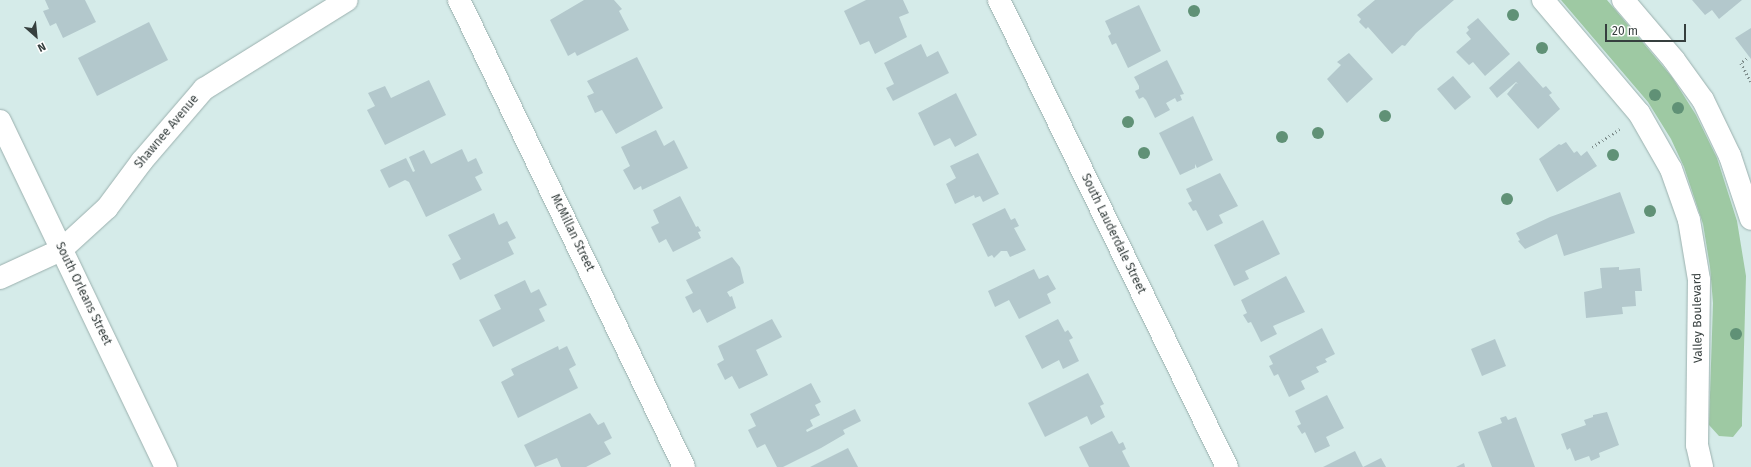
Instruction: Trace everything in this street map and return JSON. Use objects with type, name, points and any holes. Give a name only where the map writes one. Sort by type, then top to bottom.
[{"type":"street","name":"Shawnee Avenue","points":[[0,278],[61,250],[107,208],[142,161],[204,89],[347,0]]},
{"type":"street","name":"McMillan Street","points":[[459,0],[684,467]]},
{"type":"street","name":"South Lauderdale Street","points":[[999,0],[1227,467]]},
{"type":"street","name":"Valley Boulevard","points":[[1543,0],[1639,114],[1671,169],[1689,220],[1699,280],[1697,445],[1702,467]]},
{"type":"street","points":[[1624,0],[1674,60],[1703,100],[1730,156],[1751,219]]},
{"type":"street","name":"South Orleans Street","points":[[0,121],[166,467]]},
{"type":"path","points":[[1747,59],[1741,63],[1751,82]]},
{"type":"path","points":[[1592,147],[1627,125]]},
{"type":"green space","points":[[1561,0],[1607,0],[1672,77],[1696,115],[1717,158],[1737,221],[1746,276],[1742,426],[1733,437],[1719,436],[1709,425],[1713,303],[1710,267],[1703,224],[1684,167],[1671,139],[1648,102]]},
{"type":"building","points":[[45,0],[85,0],[96,22],[63,38],[56,23],[50,26],[43,11],[49,9]]},
{"type":"building","points":[[584,0],[614,0],[622,9],[619,11],[629,30],[577,56],[575,52],[568,56],[550,20]]},
{"type":"building","points":[[866,0],[903,0],[909,13],[899,17],[907,37],[875,54],[869,41],[860,45],[844,11]]},
{"type":"building","points":[[1375,0],[1454,0],[1416,33],[1405,46],[1402,45],[1392,54],[1368,27],[1366,29],[1359,22],[1361,19],[1357,15]]},
{"type":"building","points":[[1692,0],[1742,0],[1719,19],[1712,10],[1705,15]]},
{"type":"building","points":[[1139,5],[1161,51],[1128,68],[1116,43],[1112,45],[1108,36],[1111,34],[1105,21]]},
{"type":"building","points":[[1478,18],[1510,54],[1485,76],[1473,62],[1469,65],[1456,52],[1471,39],[1466,33],[1469,30],[1467,27]]},
{"type":"building","points":[[149,22],[168,60],[97,96],[78,58]]},
{"type":"building","points":[[1751,28],[1751,59],[1735,38]]},
{"type":"building","points":[[921,44],[927,57],[938,51],[949,73],[893,101],[886,88],[894,84],[884,63]]},
{"type":"building","points":[[1349,53],[1373,79],[1347,103],[1327,79],[1341,65],[1337,62]]},
{"type":"building","points":[[637,57],[663,108],[616,134],[602,110],[595,113],[587,96],[594,93],[587,81]]},
{"type":"building","points":[[1167,60],[1184,94],[1180,95],[1182,100],[1177,102],[1175,98],[1166,103],[1170,110],[1155,118],[1146,100],[1143,97],[1139,99],[1135,91],[1139,89],[1139,86],[1134,77]]},
{"type":"building","points":[[1519,61],[1543,88],[1546,86],[1552,93],[1549,95],[1560,109],[1538,129],[1507,94],[1516,83],[1518,84],[1516,82],[1497,98],[1489,88]]},
{"type":"building","points":[[1453,76],[1471,97],[1455,110],[1437,89]]},
{"type":"building","points":[[429,80],[446,115],[385,145],[367,110],[375,106],[368,93],[385,86],[391,98]]},
{"type":"building","points":[[956,93],[977,135],[955,147],[950,138],[934,146],[918,113]]},
{"type":"building","points":[[1193,116],[1213,160],[1197,168],[1195,164],[1195,168],[1180,175],[1159,133]]},
{"type":"building","points":[[656,130],[664,146],[674,140],[688,168],[642,190],[641,186],[634,190],[623,170],[630,166],[621,147]]},
{"type":"building","points":[[1566,142],[1574,153],[1577,151],[1581,156],[1587,151],[1597,166],[1557,192],[1539,159],[1559,144],[1561,145]]},
{"type":"building","points":[[462,149],[468,162],[476,158],[483,173],[475,177],[482,190],[426,217],[409,182],[405,180],[389,188],[380,170],[406,158],[413,172],[415,171],[409,157],[424,150],[431,164]]},
{"type":"building","points":[[978,153],[999,194],[983,202],[980,196],[975,198],[974,195],[955,204],[946,184],[956,178],[950,166]]},
{"type":"building","points":[[1220,173],[1238,206],[1219,215],[1223,223],[1207,231],[1196,210],[1193,211],[1188,203],[1192,201],[1186,189]]},
{"type":"building","points":[[1620,192],[1635,233],[1564,256],[1557,234],[1525,249],[1518,241],[1520,240],[1516,233],[1550,217]]},
{"type":"building","points":[[680,196],[696,227],[698,226],[701,231],[698,232],[701,238],[673,252],[666,239],[659,243],[651,227],[659,223],[653,210]]},
{"type":"building","points":[[1005,208],[1011,220],[1015,218],[1019,226],[1014,228],[1026,250],[1010,257],[1007,251],[1001,251],[994,258],[992,255],[988,257],[972,224]]},
{"type":"building","points":[[494,213],[499,225],[507,221],[516,238],[508,242],[514,254],[460,280],[452,264],[461,259],[448,235]]},
{"type":"building","points":[[1263,220],[1280,254],[1245,271],[1249,279],[1234,286],[1214,245]]},
{"type":"building","points":[[732,257],[740,267],[744,283],[727,292],[730,297],[732,296],[736,308],[707,323],[700,309],[693,313],[685,297],[693,293],[686,280]]},
{"type":"building","points":[[1619,267],[1619,270],[1640,268],[1642,291],[1635,291],[1636,306],[1622,307],[1623,314],[1586,318],[1584,292],[1602,288],[1600,268]]},
{"type":"building","points":[[1034,269],[1039,279],[1048,275],[1056,289],[1047,294],[1051,303],[1019,319],[1009,300],[995,307],[988,291]]},
{"type":"building","points":[[1286,276],[1305,312],[1273,326],[1277,334],[1261,342],[1251,322],[1248,323],[1243,315],[1247,313],[1241,300]]},
{"type":"building","points":[[525,280],[531,293],[539,289],[547,305],[539,309],[545,321],[493,347],[479,320],[501,309],[494,295]]},
{"type":"building","points":[[772,319],[782,337],[756,350],[768,375],[739,389],[732,376],[725,380],[717,364],[724,360],[718,346]]},
{"type":"building","points":[[1058,319],[1065,332],[1068,330],[1073,338],[1069,340],[1079,361],[1063,369],[1059,360],[1042,369],[1025,336]]},
{"type":"building","points":[[1322,328],[1335,354],[1325,359],[1327,362],[1316,367],[1319,372],[1301,381],[1305,389],[1289,397],[1278,374],[1274,376],[1269,366],[1273,364],[1269,356]]},
{"type":"building","points":[[1495,339],[1506,366],[1482,376],[1471,349]]},
{"type":"building","points":[[558,346],[559,350],[567,346],[576,365],[569,369],[578,388],[518,418],[501,382],[514,375],[511,369]]},
{"type":"building","points":[[1088,373],[1104,404],[1100,406],[1105,417],[1091,425],[1087,416],[1045,437],[1028,403]]},
{"type":"building","points":[[811,383],[821,402],[815,405],[820,415],[810,420],[813,426],[806,430],[807,432],[855,409],[861,421],[843,430],[845,434],[821,448],[783,467],[777,467],[765,444],[757,448],[748,430],[756,426],[750,414]]},
{"type":"building","points":[[1327,395],[1344,428],[1326,437],[1330,446],[1315,453],[1305,432],[1302,434],[1297,426],[1301,424],[1295,411]]},
{"type":"building","points":[[1607,412],[1619,445],[1599,453],[1600,457],[1591,461],[1589,456],[1575,461],[1570,448],[1567,450],[1561,434],[1586,425],[1584,420],[1593,417],[1593,415]]},
{"type":"building","points":[[590,413],[598,425],[604,422],[612,438],[604,442],[611,454],[586,467],[561,467],[557,458],[535,467],[524,445]]},
{"type":"building","points":[[1506,416],[1508,420],[1516,417],[1535,467],[1492,467],[1478,432],[1502,423],[1500,418]]},
{"type":"building","points":[[1112,431],[1119,444],[1123,442],[1126,449],[1122,451],[1130,467],[1089,467],[1079,447]]},
{"type":"building","points":[[848,448],[858,467],[810,467]]},
{"type":"building","points":[[1355,451],[1363,467],[1323,467]]},
{"type":"building","points":[[1381,458],[1386,467],[1363,467]]},
{"type":"building","points":[[1464,463],[1465,467],[1456,467]]}]
